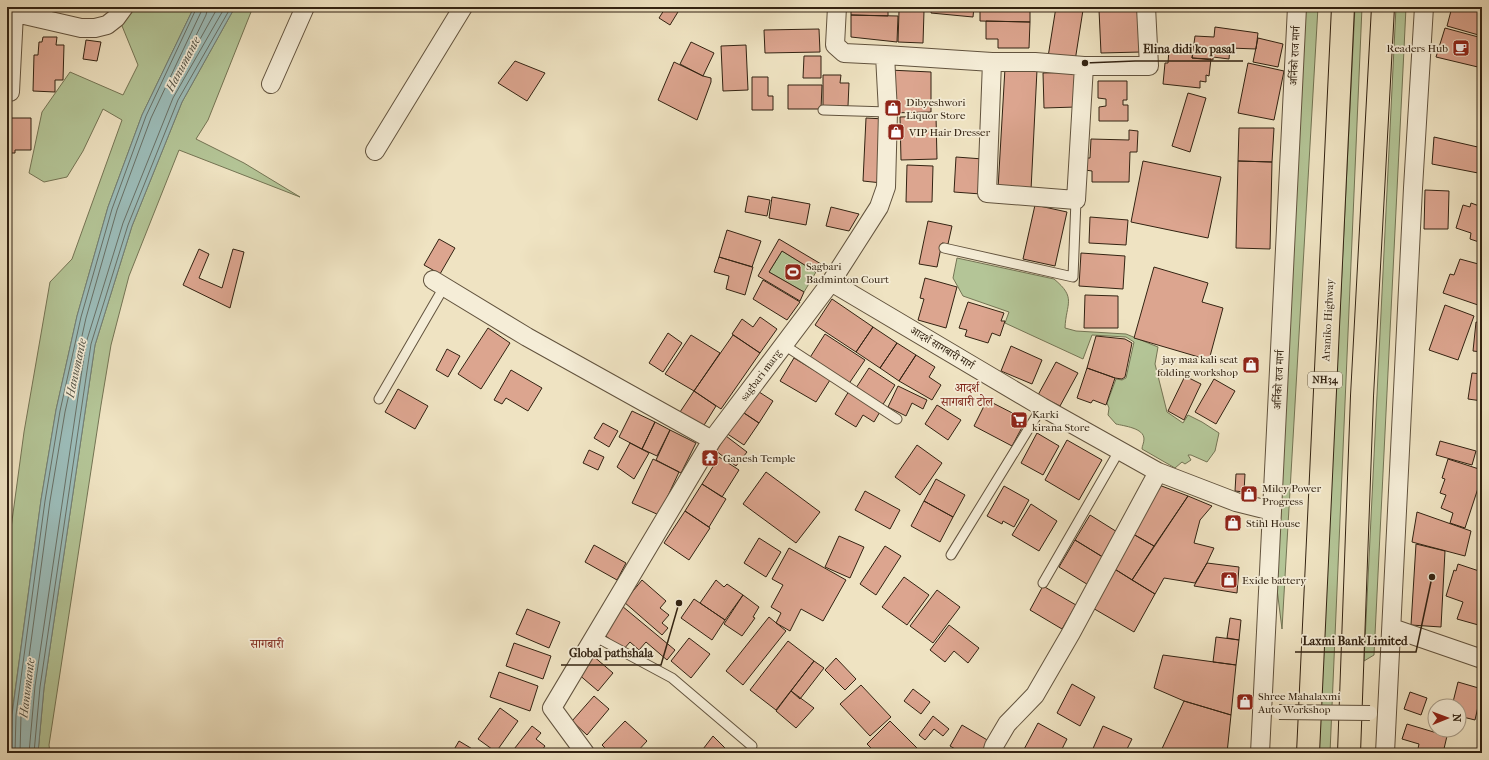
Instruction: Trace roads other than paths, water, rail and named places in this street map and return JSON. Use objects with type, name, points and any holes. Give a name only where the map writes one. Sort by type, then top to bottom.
[{"type":"highway","name":"Araniko Highway","points":[[1308,753],[1343,7]]},
{"type":"highway","points":[[1349,753],[1362,396],[1382,7]]},
{"type":"street","points":[[7,92],[10,92],[10,12],[81,28],[95,28],[107,25],[116,18],[124,7]]},
{"type":"street","points":[[271,84],[306,7]]},
{"type":"street","points":[[375,151],[463,7]]},
{"type":"street","points":[[837,7],[836,45],[844,53],[992,62],[1035,62],[1084,66],[1149,66],[1146,7]]},
{"type":"street","name":"अर्निको राज मार्ग","points":[[1260,753],[1297,7]]},
{"type":"street","points":[[1386,753],[1412,212],[1424,7]]},
{"type":"street","name":"sagbari marg","points":[[585,753],[552,708],[712,440],[831,282],[879,207],[886,187],[888,112],[885,55]]},
{"type":"street","points":[[992,62],[987,193],[1076,200],[1084,66]]},
{"type":"street","name":"आदर्श सागबारी मार्ग","points":[[831,282],[1042,407],[1158,472],[1236,502],[1272,511]]},
{"type":"street","points":[[438,283],[526,337],[712,440]]},
{"type":"street","points":[[992,753],[994,746],[1007,724],[1035,695],[1071,633],[1158,472]]},
{"type":"street","points":[[1392,628],[1482,659]]},
{"type":"street","points":[[1279,712],[1370,714]]},
{"type":"lane","points":[[823,110],[888,112]]},
{"type":"lane","points":[[944,248],[1072,277],[1076,200]]},
{"type":"lane","points":[[379,399],[438,283]]},
{"type":"lane","points":[[784,345],[897,420]]},
{"type":"lane","points":[[951,555],[1042,407]]},
{"type":"lane","points":[[1042,583],[1119,451]]},
{"type":"lane","points":[[594,636],[672,678],[752,746]]},
{"type":"water","name":"Hanumante","points":[[194,7],[235,7],[182,102],[132,226],[95,345],[44,688],[38,753],[11,753],[12,715],[41,500],[56,410],[77,316],[108,207],[142,115]]},
{"type":"place","name":"Readers Hub","points":[[1461,48]]},
{"type":"place","name":"Elina didi ko pasal","points":[[1085,63]]},
{"type":"place","name":"Dibyeshwori Liquor Store","points":[[893,108]]},
{"type":"place","name":"VIP Hair Dresser","points":[[896,132]]},
{"type":"place","name":"Sagbari Badminton Court","points":[[793,272]]},
{"type":"place","name":"jay maa kali seat folding workshop","points":[[1251,365]]},
{"type":"place","name":"Karki kirana Store","points":[[1019,420]]},
{"type":"place","name":"Ganesh Temple","points":[[710,458]]},
{"type":"place","name":"Milcy Power Progress","points":[[1249,494]]},
{"type":"place","name":"Stihl House","points":[[1233,523]]},
{"type":"place","name":"Laxmi Bank Limited","points":[[1432,577]]},
{"type":"place","name":"Exide battery","points":[[1229,580]]},
{"type":"place","name":"Global pathshala","points":[[679,603]]},
{"type":"place","name":"Shree Mahalaxmi Auto Workshop","points":[[1245,702]]},
{"type":"district","name":"आदर्श सागबारी टोल","points":[[967,395]]},
{"type":"district","name":"सागबारी","points":[[267,644]]}]
